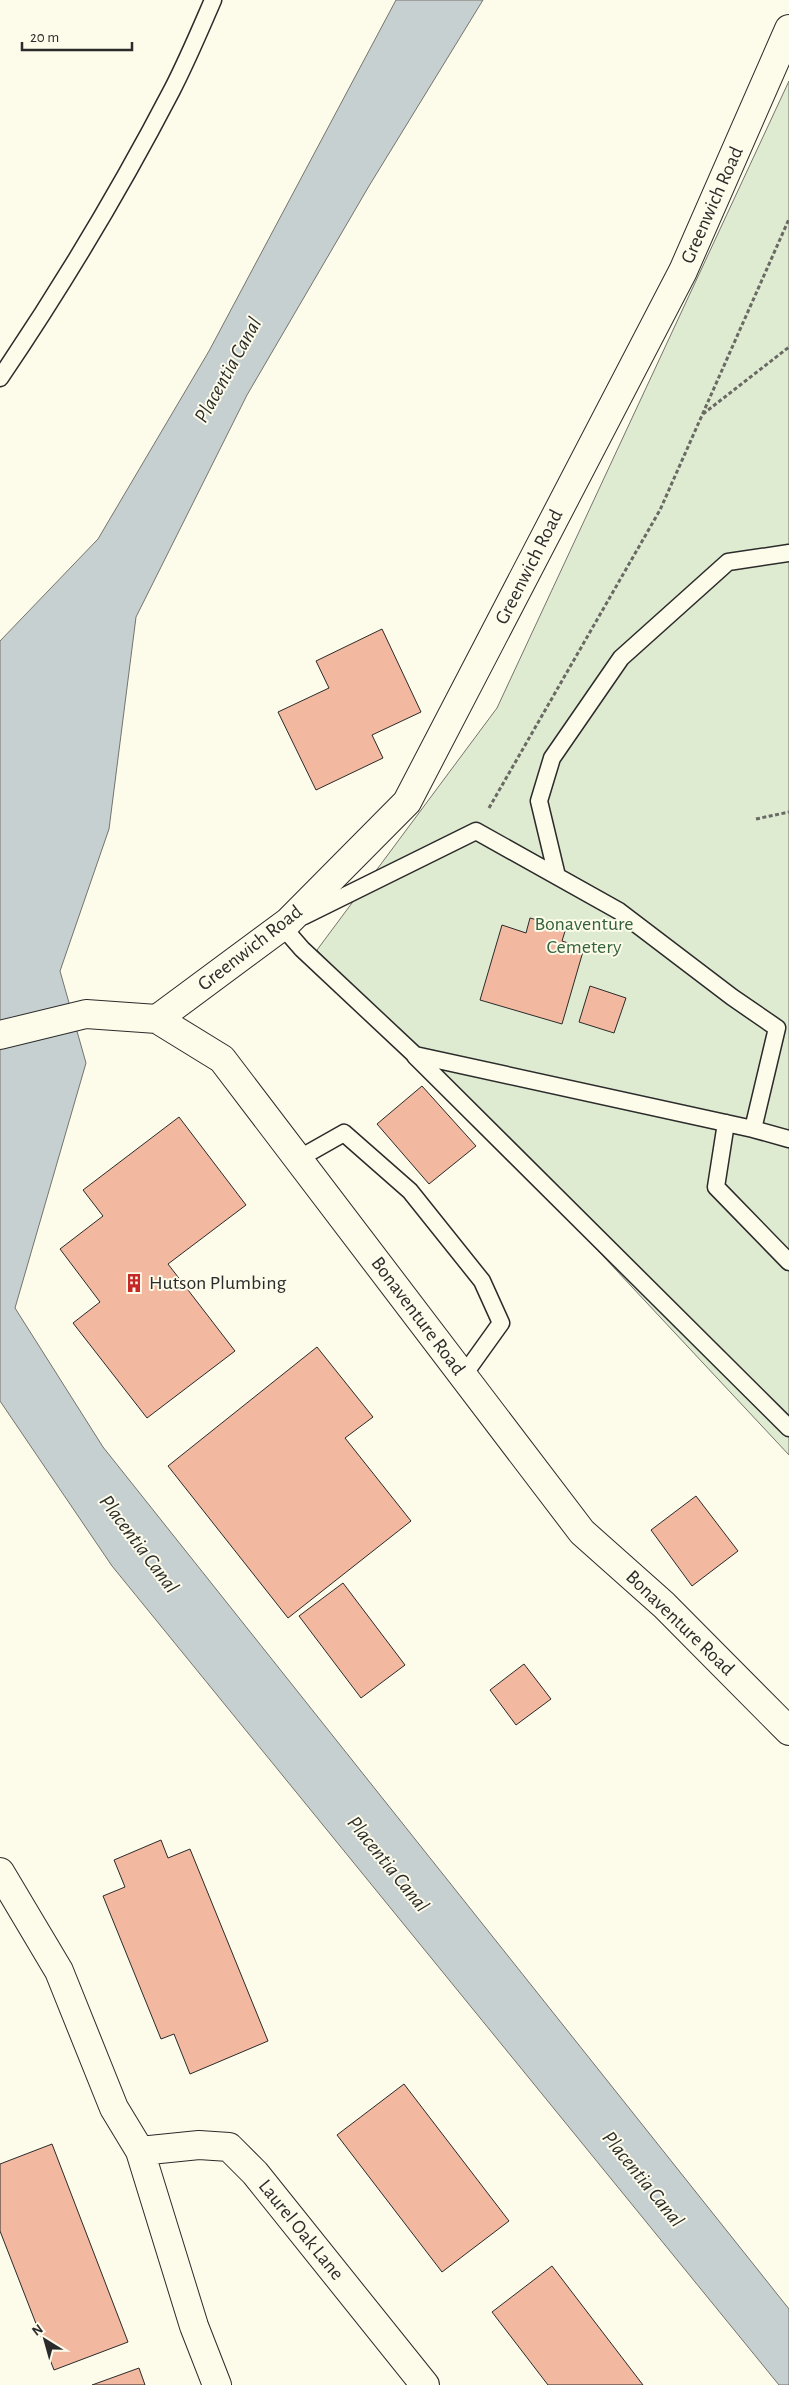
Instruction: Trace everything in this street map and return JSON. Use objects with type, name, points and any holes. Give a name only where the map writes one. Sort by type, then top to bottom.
[{"type":"street","name":"Greenwich Road","points":[[157,1019],[285,924],[407,802],[683,271],[789,29]]},
{"type":"street","name":"Bonaventure Road","points":[[0,1035],[86,1014],[157,1019],[222,1058],[582,1532],[664,1605],[789,1731]]},
{"type":"street","points":[[0,1872],[59,1971],[114,2108],[140,2151],[194,2326],[217,2385]]},
{"type":"street","name":"Laurel Oak Lane","points":[[140,2151],[199,2145],[229,2147],[255,2173],[425,2385]]},
{"type":"lane","points":[[0,378],[50,304],[92,235],[173,89],[213,0]]},
{"type":"lane","points":[[556,876],[539,801],[552,758],[622,658],[728,562],[789,553]]},
{"type":"lane","points":[[754,1129],[783,1026],[732,997],[619,911],[476,830],[285,924],[302,949],[414,1055],[789,1428]]},
{"type":"lane","points":[[414,1055],[754,1129],[789,1139]]},
{"type":"lane","points":[[726,1123],[716,1187],[789,1262]]},
{"type":"lane","points":[[298,1159],[344,1133],[410,1191],[482,1281],[501,1323],[463,1376]]},
{"type":"path","points":[[476,830],[660,510],[789,219]]},
{"type":"path","points":[[702,416],[789,347]]},
{"type":"path","points":[[756,819],[789,812]]},
{"type":"green space","name":"Bonaventure Cemetery","points":[[789,81],[789,1455],[317,950],[497,708]]},
{"type":"water","name":"Placentia Canal","points":[[396,0],[483,0],[369,186],[247,395],[136,617],[109,829],[60,971],[86,1063],[15,1308],[103,1447],[789,2309],[789,2385],[779,2385],[112,1566],[0,1401],[0,641],[98,539],[209,351]]},
{"type":"building","points":[[382,629],[421,712],[372,735],[383,758],[316,790],[278,712],[329,688],[316,661]]},
{"type":"building","points":[[530,918],[566,928],[562,941],[584,948],[562,1024],[480,1000],[502,925],[526,933]]},
{"type":"building","points":[[590,986],[626,998],[614,1033],[579,1022]]},
{"type":"building","points":[[422,1086],[476,1146],[429,1184],[377,1124]]},
{"type":"building","name":"Hutson Plumbing","points":[[179,1117],[246,1205],[168,1264],[235,1351],[147,1418],[73,1323],[100,1302],[60,1249],[103,1216],[83,1190]]},
{"type":"building","points":[[317,1347],[373,1417],[345,1438],[411,1521],[288,1618],[168,1466]]},
{"type":"building","points":[[696,1496],[738,1551],[692,1586],[651,1530]]},
{"type":"building","points":[[343,1583],[405,1665],[361,1698],[299,1616]]},
{"type":"building","points":[[524,1664],[551,1699],[516,1725],[490,1690]]},
{"type":"building","points":[[161,1840],[168,1858],[190,1849],[268,2041],[190,2074],[174,2034],[161,2039],[103,1896],[125,1887],[114,1860]]},
{"type":"building","points":[[404,2084],[509,2221],[442,2272],[337,2135]]},
{"type":"building","points":[[52,2144],[128,2342],[54,2370],[0,2231],[0,2164]]},
{"type":"building","points":[[552,2266],[643,2385],[548,2385],[492,2312]]},
{"type":"building","points":[[139,2368],[145,2385],[92,2385]]},
{"type":"place","name":"Hutson Plumbing","points":[[134,1283]]}]
